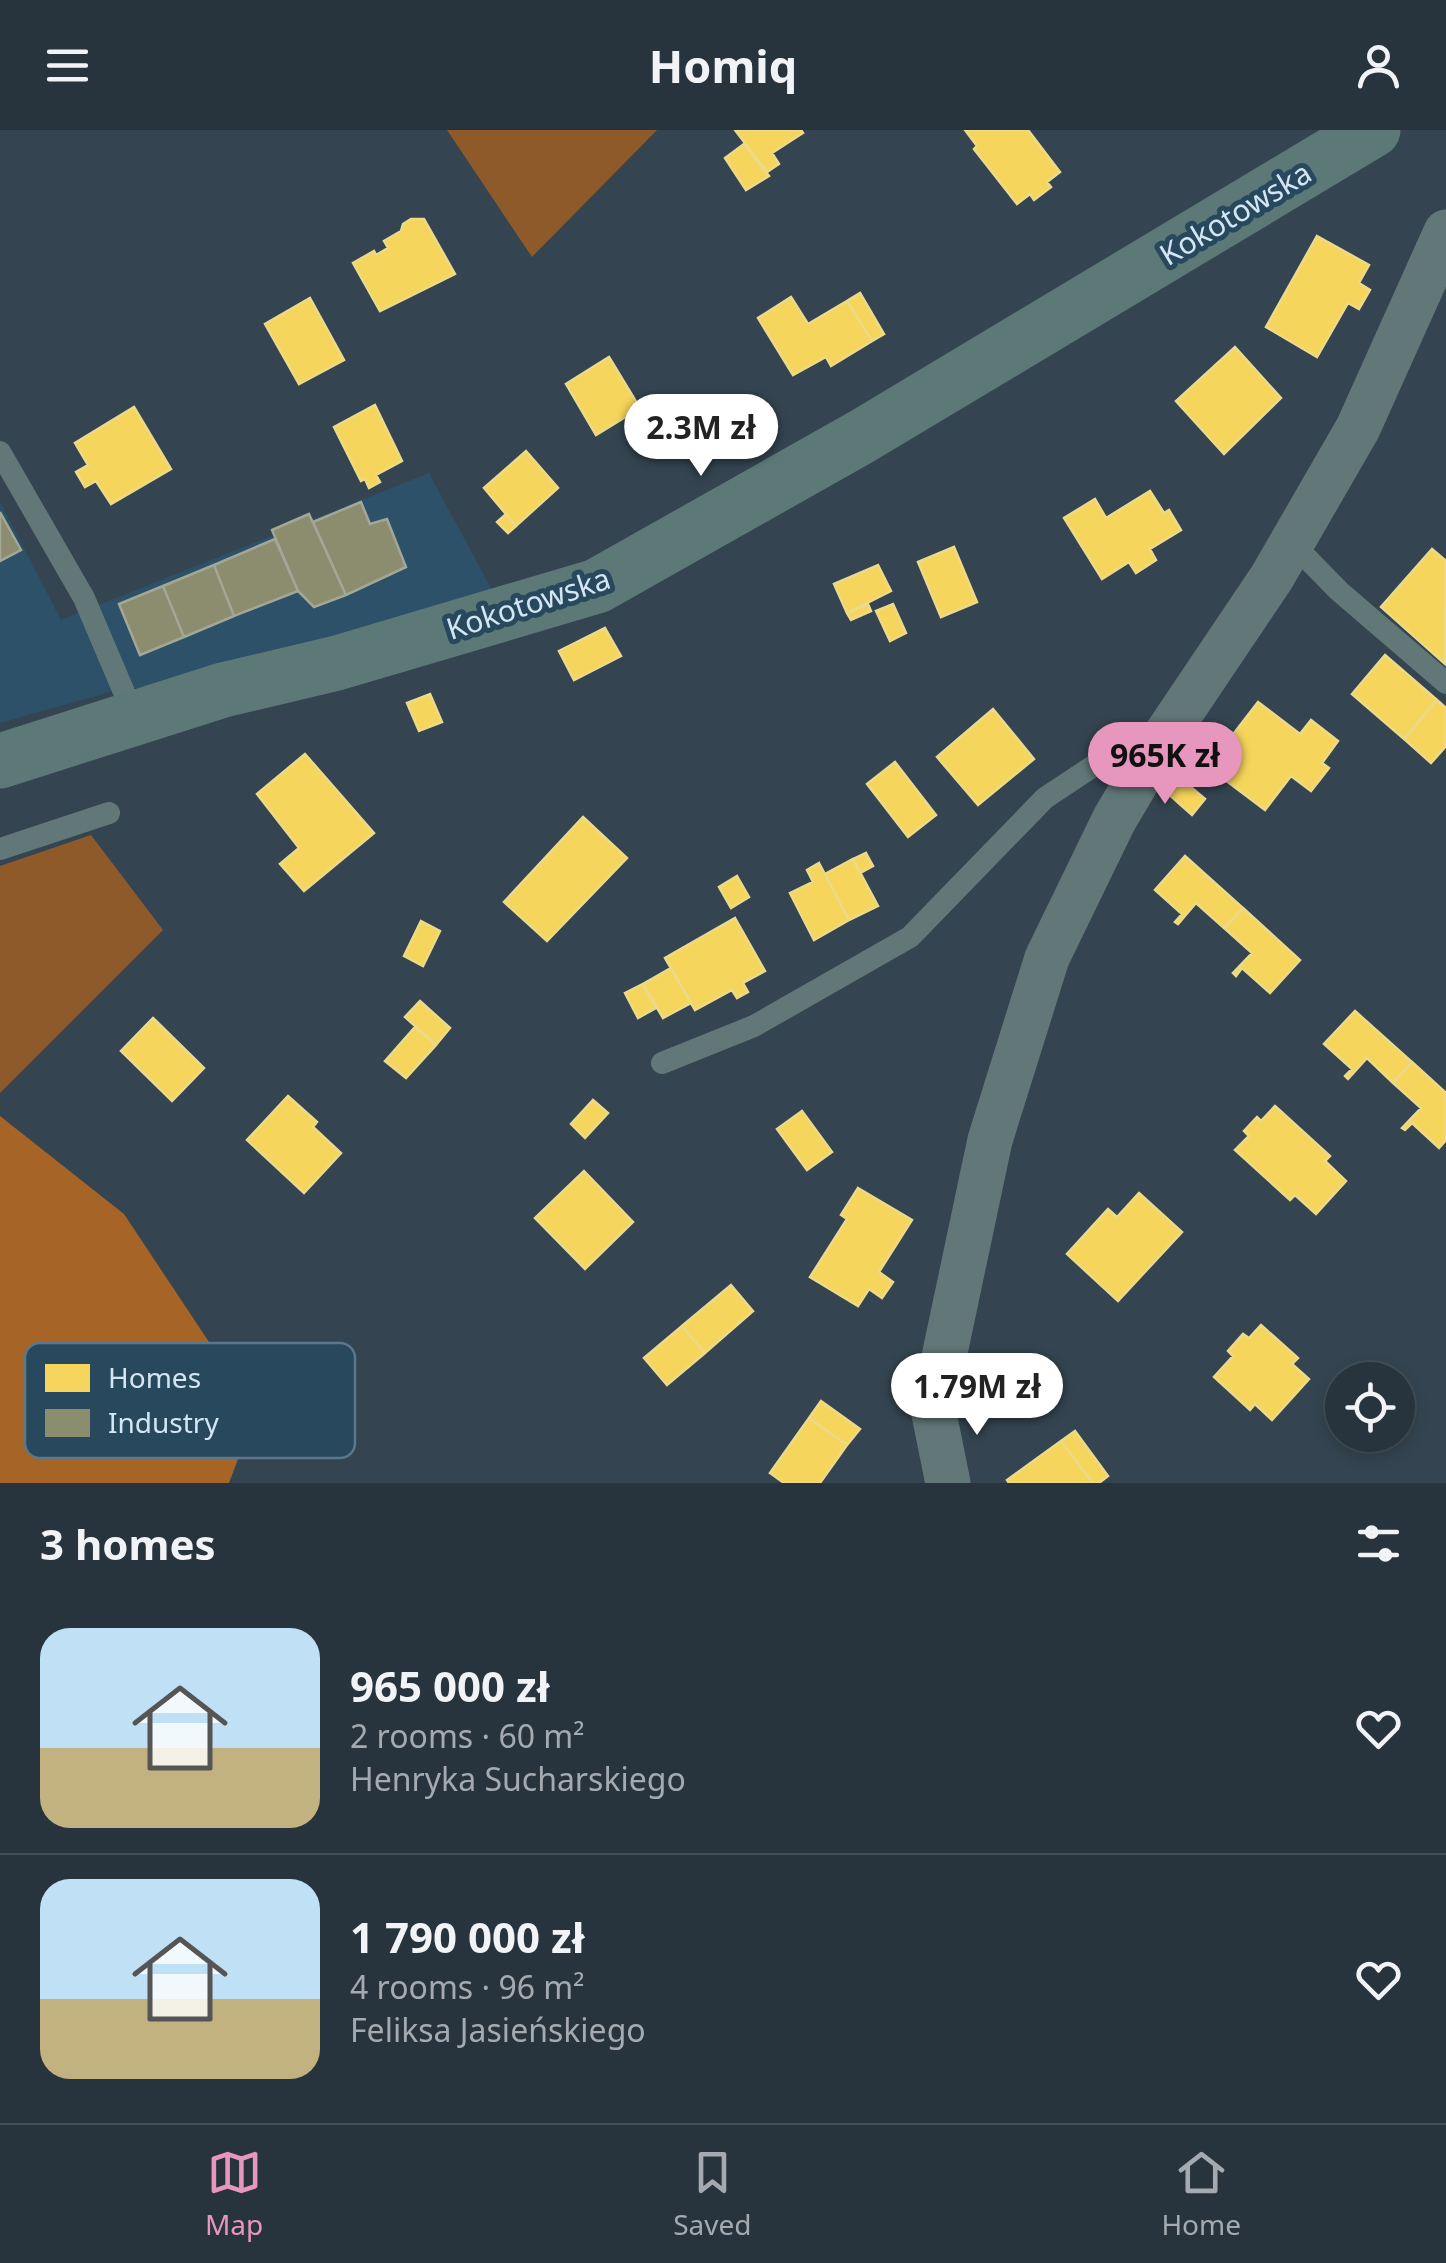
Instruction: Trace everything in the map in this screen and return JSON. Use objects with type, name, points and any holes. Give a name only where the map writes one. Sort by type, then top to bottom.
[{"type":"street","name":"Kokotowska","points":[[0,760],[223,690],[337,664],[597,586],[862,437],[1373,130]]},
{"type":"street","points":[[948,1483],[933,1409],[990,1140],[1048,958],[1114,820],[1152,754],[1292,543],[1358,428],[1446,232]]},
{"type":"lane","points":[[0,452],[84,598],[134,718]]},
{"type":"lane","points":[[1292,543],[1339,591],[1446,682]]},
{"type":"lane","points":[[662,1063],[754,1026],[910,937],[1045,798],[1131,740],[1152,754]]},
{"type":"lane","points":[[0,848],[110,813]]},
{"type":"shaded area","points":[[447,130],[657,130],[532,257]]},
{"type":"shaded area","points":[[429,473],[494,594],[150,688],[121,689],[0,723],[0,502],[61,620]]},
{"type":"shaded area","points":[[91,835],[163,930],[0,1093],[0,866]]},
{"type":"shaded area","points":[[0,1116],[124,1214],[210,1343],[25,1343],[25,1458],[238,1458],[229,1483],[0,1483]]},
{"type":"building: Homes","points":[[735,130],[803,133],[772,153],[779,164],[767,172]]},
{"type":"building: Homes","points":[[965,130],[1028,130],[1060,172],[1047,182],[1051,187],[1034,200],[1030,194],[1017,204],[974,149],[977,146]]},
{"type":"building: Homes","points":[[744,144],[769,176],[746,190],[725,158]]},
{"type":"building: Homes","points":[[411,219],[424,219],[455,274],[380,311],[353,263],[388,248],[384,241]]},
{"type":"building: Homes","points":[[1317,236],[1369,265],[1359,283],[1370,290],[1359,309],[1348,303],[1317,357],[1266,327]]},
{"type":"building: Homes","points":[[860,293],[884,334],[872,341],[847,301]]},
{"type":"building: Homes","points":[[791,297],[808,324],[847,301],[872,341],[831,366],[826,357],[793,375],[758,318]]},
{"type":"building: Homes","points":[[310,298],[344,360],[299,384],[265,324]]},
{"type":"building: Homes","points":[[1235,347],[1281,398],[1224,454],[1176,401]]},
{"type":"building: Homes","points":[[609,357],[640,408],[596,435],[566,384]]},
{"type":"building: Homes","points":[[375,405],[402,461],[376,475],[380,482],[369,488],[365,479],[361,481],[334,427]]},
{"type":"building: Homes","points":[[134,407],[171,469],[111,504],[96,481],[85,487],[76,472],[88,465],[75,443]]},
{"type":"building: Homes","points":[[526,451],[558,488],[516,526],[484,488]]},
{"type":"building: Homes","points":[[1150,491],[1164,513],[1169,510],[1181,530],[1150,549],[1156,560],[1136,573],[1129,562],[1102,579],[1064,518],[1095,499],[1106,518]]},
{"type":"building: Homes","points":[[506,514],[516,526],[508,533],[497,522]]},
{"type":"building: Homes","points":[[954,547],[977,602],[941,617],[918,562]]},
{"type":"building: Homes","points":[[1432,549],[1446,561],[1445,664],[1381,607]]},
{"type":"building: Homes","points":[[878,565],[891,591],[847,613],[834,584]]},
{"type":"building: Homes","points":[[868,604],[871,611],[851,620],[847,613]]},
{"type":"building: Homes","points":[[893,604],[906,633],[890,641],[876,611]]},
{"type":"building: Homes","points":[[605,628],[621,656],[574,680],[559,651]]},
{"type":"building: Homes","points":[[1385,655],[1437,700],[1404,739],[1352,694]]},
{"type":"building: Homes","points":[[430,694],[442,722],[419,731],[407,703]]},
{"type":"building: Homes","points":[[1437,700],[1446,708],[1446,746],[1431,763],[1404,739]]},
{"type":"building: Homes","points":[[1258,702],[1300,734],[1311,720],[1338,741],[1322,763],[1329,768],[1311,791],[1291,776],[1265,810],[1208,767]]},
{"type":"building: Homes","points":[[993,709],[1034,759],[978,805],[937,757]]},
{"type":"building: Homes","points":[[305,754],[374,833],[304,891],[280,864],[299,848],[257,794]]},
{"type":"building: Homes","points":[[895,762],[936,815],[908,837],[867,784]]},
{"type":"building: Homes","points":[[1179,777],[1205,799],[1192,815],[1166,792]]},
{"type":"building: Homes","points":[[583,817],[627,858],[547,941],[504,902]]},
{"type":"building: Homes","points":[[866,853],[873,866],[860,873],[853,859]]},
{"type":"building: Homes","points":[[1185,856],[1243,908],[1224,928],[1196,903],[1178,924],[1175,922],[1182,914],[1155,890]]},
{"type":"building: Homes","points":[[853,859],[878,906],[849,920],[825,874]]},
{"type":"building: Homes","points":[[819,863],[849,920],[814,940],[790,893],[813,882],[807,870]]},
{"type":"building: Homes","points":[[737,876],[749,897],[731,908],[719,887]]},
{"type":"building: Homes","points":[[1243,908],[1300,960],[1270,993],[1242,968],[1236,976],[1233,973],[1252,953],[1224,928]]},
{"type":"building: Homes","points":[[735,918],[765,971],[743,983],[748,992],[737,998],[732,990],[695,1010],[665,958]]},
{"type":"building: Homes","points":[[421,921],[440,931],[423,966],[404,956]]},
{"type":"building: Homes","points":[[671,968],[691,1003],[663,1018],[643,984]]},
{"type":"building: Homes","points":[[643,984],[656,1008],[638,1018],[625,993]]},
{"type":"building: Homes","points":[[420,1001],[450,1028],[436,1045],[405,1017]]},
{"type":"building: Homes","points":[[1355,1011],[1412,1062],[1393,1083],[1367,1058],[1348,1079],[1345,1076],[1352,1069],[1324,1044]]},
{"type":"building: Homes","points":[[153,1018],[204,1068],[172,1101],[121,1051]]},
{"type":"building: Homes","points":[[415,1027],[436,1045],[406,1078],[385,1061]]},
{"type":"building: Homes","points":[[1412,1062],[1446,1093],[1446,1140],[1439,1148],[1412,1123],[1405,1130],[1402,1128],[1421,1108],[1393,1083]]},
{"type":"building: Homes","points":[[288,1096],[317,1122],[313,1127],[341,1153],[304,1193],[247,1140]]},
{"type":"building: Homes","points":[[593,1100],[608,1113],[585,1138],[571,1124]]},
{"type":"building: Homes","points":[[1275,1106],[1330,1156],[1325,1161],[1346,1181],[1316,1214],[1295,1195],[1290,1200],[1235,1150],[1249,1136],[1244,1131]]},
{"type":"building: Homes","points":[[802,1111],[832,1152],[807,1170],[777,1129]]},
{"type":"building: Homes","points":[[584,1171],[633,1222],[585,1269],[535,1218]]},
{"type":"building: Homes","points":[[858,1188],[912,1220],[879,1272],[893,1282],[882,1298],[869,1289],[858,1306],[810,1277],[847,1219],[841,1215]]},
{"type":"building: Homes","points":[[1139,1193],[1182,1232],[1118,1301],[1067,1254],[1108,1209],[1117,1217]]},
{"type":"building: Homes","points":[[731,1285],[753,1311],[705,1353],[682,1326]]},
{"type":"building: Homes","points":[[1261,1325],[1298,1358],[1292,1364],[1309,1379],[1272,1420],[1255,1404],[1250,1410],[1214,1377],[1233,1356],[1228,1351],[1243,1334],[1249,1338]]},
{"type":"building: Homes","points":[[682,1326],[705,1353],[667,1385],[644,1358]]},
{"type":"building: Homes","points":[[821,1401],[860,1429],[847,1445],[809,1418]]},
{"type":"building: Homes","points":[[809,1418],[847,1445],[820,1483],[784,1483],[770,1473]]},
{"type":"building: Homes","points":[[1075,1431],[1108,1476],[1099,1483],[1093,1483],[1061,1441]]},
{"type":"building: Homes","points":[[1061,1441],[1093,1483],[1009,1483],[1007,1480]]},
{"type":"building: Industry","points":[[361,502],[370,524],[387,519],[406,567],[346,595],[313,522]]},
{"type":"building: Industry","points":[[0,512],[21,550],[0,561]]},
{"type":"building: Industry","points":[[309,514],[346,595],[314,607],[298,591],[272,530]]},
{"type":"building: Industry","points":[[275,539],[298,591],[234,616],[214,565]]},
{"type":"building: Industry","points":[[214,565],[234,616],[184,637],[163,586]]},
{"type":"building: Industry","points":[[163,586],[184,637],[140,655],[119,604]]}]
